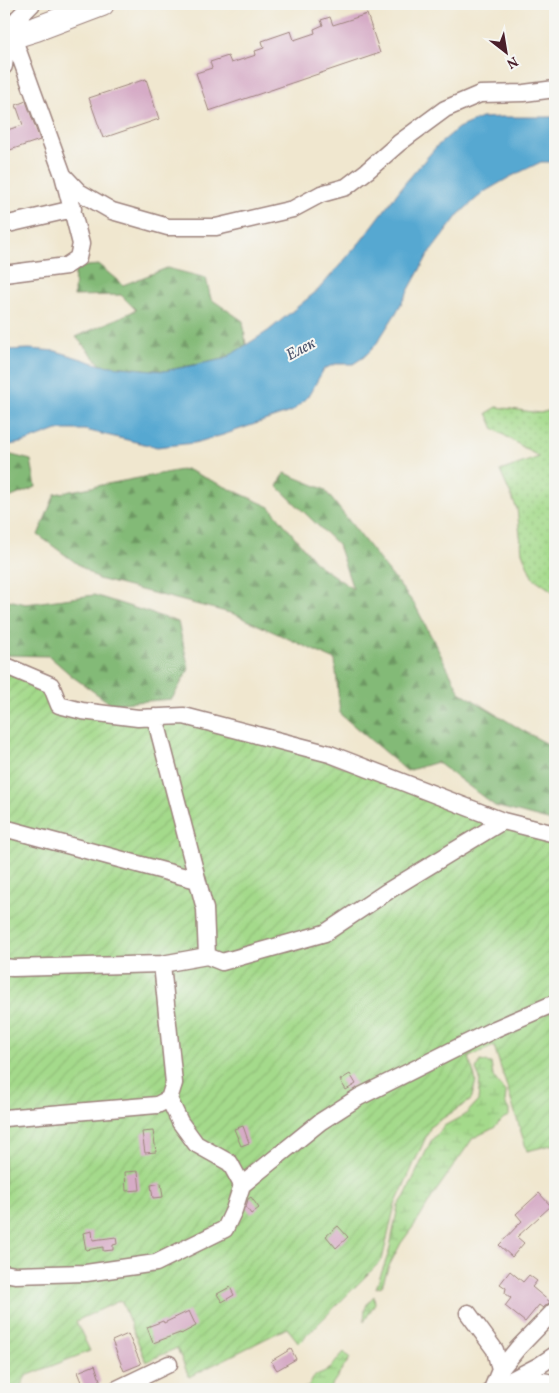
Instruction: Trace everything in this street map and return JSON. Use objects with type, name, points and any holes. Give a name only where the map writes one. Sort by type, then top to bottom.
[{"type":"highway","points":[[8,38],[102,4]]},
{"type":"lane","points":[[4,66],[8,38],[18,18],[32,4]]},
{"type":"lane","points":[[4,274],[66,266],[78,258],[81,244],[63,175],[8,38]]},
{"type":"lane","points":[[63,175],[79,192],[112,211],[168,227],[216,227],[293,209],[321,194],[346,187],[399,143],[444,110],[480,94],[524,93],[555,89]]},
{"type":"lane","points":[[4,225],[73,209]]},
{"type":"lane","points":[[4,665],[50,685],[59,704],[82,712],[138,718],[184,716],[330,754],[503,822],[555,834]]},
{"type":"lane","points":[[155,717],[205,909],[207,956]]},
{"type":"lane","points":[[4,966],[13,968],[162,964],[207,956],[222,962],[325,933],[388,890],[503,822]]},
{"type":"lane","points":[[4,828],[196,880]]},
{"type":"lane","points":[[162,964],[174,1083],[169,1099],[180,1122],[196,1144],[230,1162],[242,1185]]},
{"type":"lane","points":[[4,1273],[15,1275],[86,1273],[156,1263],[226,1229],[242,1185],[320,1122],[359,1097],[496,1029],[555,1003]]},
{"type":"lane","points":[[4,1118],[157,1105],[169,1099]]},
{"type":"lane","points":[[493,1389],[500,1370],[518,1348],[554,1311]]},
{"type":"lane","points":[[468,1313],[495,1350],[500,1370]]},
{"type":"lane","points":[[493,1389],[540,1365],[555,1355]]},
{"type":"lane","points":[[117,1389],[169,1364]]},
{"type":"lane","points":[[518,1376],[548,1382],[554,1389]]},
{"type":"green space","points":[[99,265],[123,285],[167,268],[206,278],[211,299],[243,321],[246,345],[224,359],[164,371],[101,365],[76,337],[136,310],[121,295],[74,296],[75,267]]},
{"type":"green space","points":[[497,407],[540,413],[555,409],[555,593],[532,577],[522,552],[517,509],[500,471],[539,457],[494,429],[487,413]]},
{"type":"green space","points":[[4,453],[31,460],[36,487],[4,500]]},
{"type":"green space","points":[[186,469],[270,507],[317,564],[353,589],[338,545],[277,486],[285,473],[324,489],[415,605],[460,692],[555,748],[555,822],[495,806],[437,762],[407,771],[340,714],[335,660],[234,614],[98,579],[38,535],[55,494]]},
{"type":"green space","points":[[94,595],[178,622],[189,669],[172,699],[111,704],[73,677],[49,656],[4,655],[4,599],[26,604]]},
{"type":"green space","points":[[4,665],[51,685],[59,705],[185,716],[555,834],[555,1144],[527,1151],[494,1046],[469,1057],[476,1081],[471,1100],[431,1126],[395,1205],[382,1260],[299,1343],[287,1328],[189,1377],[177,1348],[146,1362],[121,1300],[76,1321],[90,1351],[26,1376],[19,1389],[4,1389]]},
{"type":"green space","points":[[480,1061],[491,1063],[493,1076],[506,1093],[505,1103],[509,1110],[509,1116],[504,1118],[494,1128],[473,1138],[401,1243],[388,1268],[382,1286],[376,1288],[389,1252],[398,1206],[405,1196],[431,1141],[444,1126],[466,1114],[478,1101],[480,1079],[476,1070]]},
{"type":"green space","points":[[374,1296],[375,1303],[364,1322],[368,1302]]},
{"type":"green space","points":[[344,1352],[350,1358],[329,1389],[302,1389],[309,1386],[315,1375],[328,1370]]},
{"type":"water","name":"Елек","points":[[555,117],[555,162],[541,162],[510,177],[484,192],[459,214],[428,255],[396,313],[375,346],[364,357],[353,364],[335,364],[324,369],[309,395],[293,411],[194,443],[157,447],[85,430],[57,430],[25,442],[4,445],[4,350],[56,351],[101,365],[164,371],[224,359],[268,331],[318,290],[361,241],[405,183],[436,147],[458,128],[481,118]]},
{"type":"building","points":[[367,14],[380,53],[209,111],[196,73],[212,68],[210,62],[228,56],[231,63],[256,55],[255,51],[264,48],[262,41],[291,31],[294,40],[315,33],[314,29],[323,25],[321,20],[330,17],[333,25]]},
{"type":"building","points":[[146,79],[159,119],[103,138],[89,98]]},
{"type":"building","points":[[26,101],[40,140],[4,152],[4,131],[23,125],[16,105]]},
{"type":"building","points":[[350,1074],[356,1084],[346,1090],[340,1080]]},
{"type":"building","points":[[243,1126],[249,1143],[241,1146],[234,1129]]},
{"type":"building","points":[[153,1131],[156,1152],[145,1153],[142,1132]]},
{"type":"building","points":[[138,1171],[140,1190],[126,1191],[125,1172]]},
{"type":"building","points":[[161,1183],[163,1197],[153,1198],[151,1185]]},
{"type":"building","points":[[539,1193],[551,1206],[517,1237],[524,1243],[512,1257],[499,1245],[522,1221],[516,1214]]},
{"type":"building","points":[[251,1197],[259,1208],[251,1214],[246,1207],[248,1199]]},
{"type":"building","points":[[338,1226],[348,1237],[336,1248],[326,1236]]},
{"type":"building","points":[[92,1231],[93,1240],[116,1237],[117,1244],[113,1245],[113,1250],[103,1251],[103,1247],[86,1250],[83,1233]]},
{"type":"building","points":[[510,1271],[523,1282],[529,1275],[537,1281],[532,1287],[550,1302],[543,1308],[539,1305],[525,1322],[505,1306],[511,1298],[505,1293],[506,1288],[500,1284]]},
{"type":"building","points":[[230,1287],[234,1295],[222,1302],[217,1294]]},
{"type":"building","points":[[189,1311],[196,1326],[181,1334],[153,1343],[147,1327],[163,1321],[164,1323]]},
{"type":"building","points":[[128,1334],[141,1364],[124,1371],[112,1341]]},
{"type":"building","points":[[291,1349],[296,1359],[277,1370],[271,1361]]},
{"type":"building","points":[[95,1365],[101,1383],[85,1389],[78,1372]]}]
